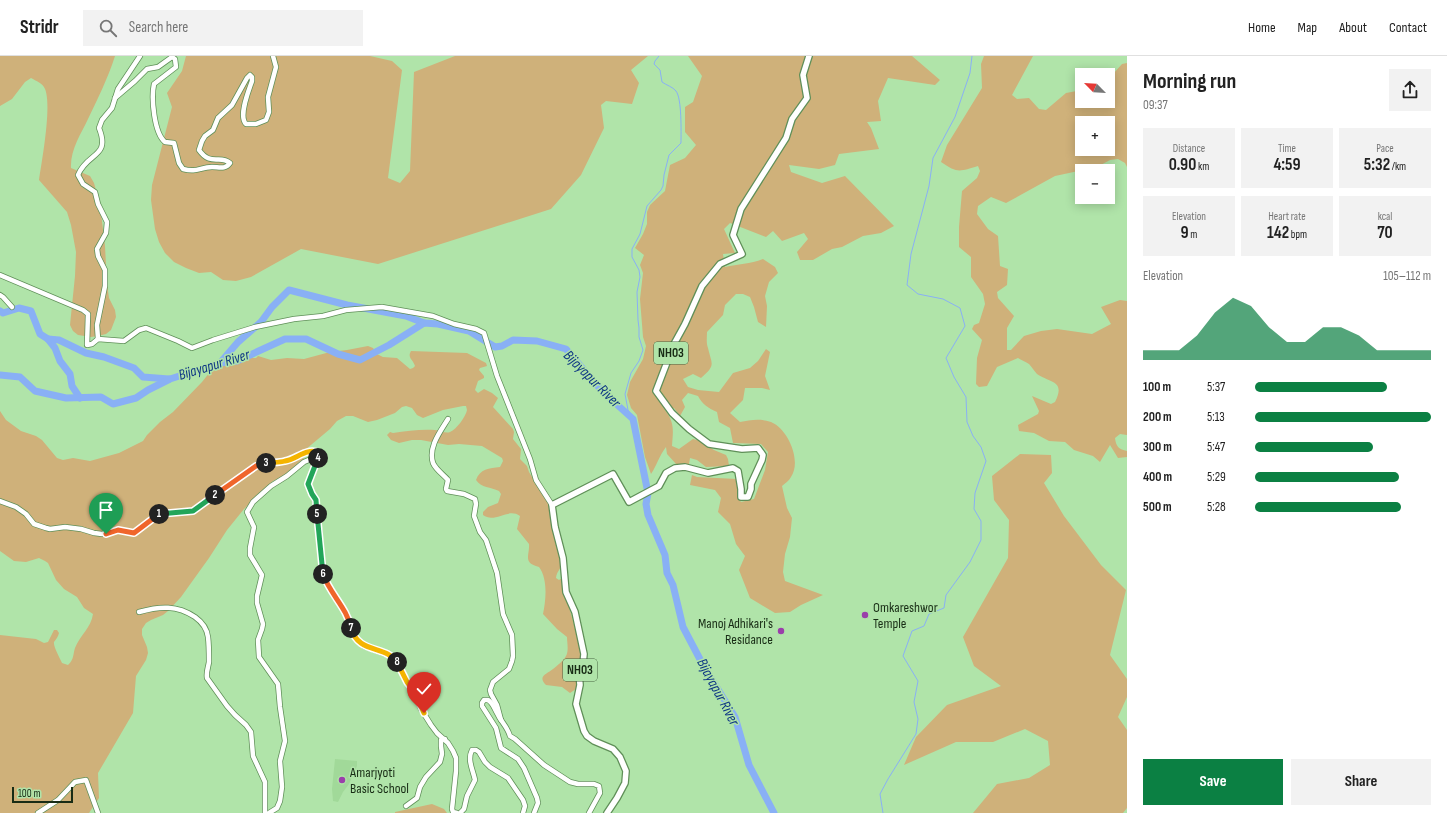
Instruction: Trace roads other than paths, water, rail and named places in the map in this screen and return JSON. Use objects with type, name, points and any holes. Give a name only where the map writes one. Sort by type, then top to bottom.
[{"type":"main road","name":"NH03","points":[[607,813],[625,783],[626,771],[620,757],[613,749],[594,741],[587,736],[584,731],[576,704],[580,685],[579,673],[583,664],[584,654],[576,612],[566,592],[563,558],[555,527],[552,505],[613,474],[629,502],[659,486],[666,473],[675,468],[686,467],[708,473],[733,468],[738,471],[741,497],[748,497],[751,484],[762,460],[763,455],[758,448],[742,449],[709,444],[688,429],[672,413],[656,391],[674,344],[685,324],[702,286],[720,264],[742,254],[733,235],[741,209],[786,138],[792,119],[807,98],[803,76],[809,56]]},
{"type":"street","points":[[98,339],[97,325],[105,286],[105,270],[98,256],[97,249],[106,233],[107,222],[98,204],[95,192],[83,184],[78,175],[81,167],[99,151],[103,144],[103,138],[99,128],[102,120],[112,108],[118,89],[140,56]]},
{"type":"street","points":[[115,98],[135,81],[146,69],[158,67],[172,57],[176,59],[176,67],[154,84],[152,102],[160,136],[165,142],[174,143],[179,163],[183,169],[190,172],[212,167],[224,168],[229,166],[230,163],[228,161],[211,160],[205,158],[199,150],[199,146],[205,136],[213,130],[218,118],[232,105],[250,75],[252,77],[252,81],[245,104],[243,121],[246,124],[256,124],[266,120],[269,112],[268,97],[276,67],[273,56]]},
{"type":"street","points":[[0,275],[83,310],[88,314],[87,345],[92,344],[98,339],[124,341],[139,330],[146,328],[192,348],[248,328],[294,319],[323,316],[346,310],[382,307],[433,316],[454,324],[476,329],[484,333],[497,376],[530,459],[536,480],[552,505]]},
{"type":"street","points":[[0,295],[4,297],[12,307]]},
{"type":"street","points":[[448,419],[436,439],[432,456],[434,464],[448,480],[447,491],[464,494],[475,499],[476,504],[474,516],[480,532],[486,540],[497,572],[503,614],[512,636],[513,656],[509,669],[493,682],[490,690],[497,704],[501,720]]},
{"type":"street","points":[[0,501],[16,506],[26,514],[34,524],[50,529],[65,527],[81,529],[98,534],[106,534],[118,530],[134,533],[161,513],[193,511],[256,466],[267,462],[284,462],[309,451],[319,453],[308,484],[317,505],[322,569],[325,579],[348,617],[354,636],[364,646],[388,655],[396,660],[407,682],[416,694],[421,709],[434,729],[452,747],[456,758],[452,809],[453,812],[456,813]]},
{"type":"street","points":[[269,813],[277,808],[280,801],[282,787],[280,765],[285,738],[278,684],[259,657],[258,640],[263,624],[257,603],[257,596],[262,575],[250,555],[254,527],[247,512],[257,499],[275,483],[287,476],[307,460],[318,458]]},
{"type":"street","points":[[139,612],[175,607],[182,609],[204,625],[208,636],[209,662],[207,678],[227,706],[251,732],[253,756],[265,782],[265,813]]},
{"type":"street","points":[[534,813],[538,803],[536,792],[518,758],[501,748],[496,728],[482,706],[484,700],[491,701],[501,720],[507,726],[510,736],[516,739],[544,766],[574,784],[594,784],[599,786],[600,793],[589,813]]},
{"type":"street","points":[[406,806],[417,798],[420,787],[426,777],[440,762],[442,754],[441,740],[445,739]]},
{"type":"street","points":[[460,813],[464,808],[467,796],[474,781],[470,756],[471,752],[476,750],[490,767],[508,778],[523,800],[525,806],[524,813]]},
{"type":"street","points":[[38,813],[58,800],[75,782],[86,780],[98,813]]},
{"type":"waterway","points":[[633,419],[628,410],[625,394],[631,373],[639,361],[643,350],[639,337],[638,320],[637,292],[640,277],[639,270],[632,257],[632,249],[640,234],[647,206],[663,186],[669,155],[681,143],[681,116],[678,95],[675,90],[662,82],[660,70],[654,64],[659,56]]},
{"type":"waterway","points":[[883,813],[880,794],[916,734],[918,719],[914,702],[918,681],[903,656],[912,631],[924,626],[929,614],[944,608],[946,595],[970,562],[981,540],[981,521],[974,509],[975,493],[986,461],[981,447],[973,436],[967,422],[966,397],[954,377],[946,358],[965,326],[960,308],[943,299],[918,294],[907,285],[911,254],[929,186],[933,158],[955,117],[970,73],[972,56]]},
{"type":"waterway","points":[[220,363],[238,342],[261,322],[272,307],[289,290],[347,305],[406,316],[424,323]]},
{"type":"waterway","points":[[0,311],[3,313],[19,308],[31,311],[40,334],[48,339],[55,348],[60,361],[70,374],[72,386],[80,398]]},
{"type":"waterway","name":"Bijayapur River","points":[[0,375],[20,377],[35,391],[66,398],[101,397],[113,404],[136,398],[170,379],[220,363],[237,361],[285,339],[306,339],[338,354],[360,360],[389,345],[424,323],[438,324],[469,331],[495,347],[502,346],[513,340],[537,341],[566,349],[602,391],[633,419],[648,493],[646,504],[648,515],[665,555],[667,573],[673,585],[683,627],[703,665],[735,717],[749,765],[774,813]]},
{"type":"waterway","points":[[48,339],[59,340],[86,353],[104,357],[134,368],[143,377],[169,379]]},
{"type":"place","name":"Omkareshwor Temple","points":[[865,615]]},
{"type":"place","name":"Manoj Adhikari's Residance","points":[[781,631]]},
{"type":"place","name":"Amarjyoti Basic School","points":[[342,780]]}]
